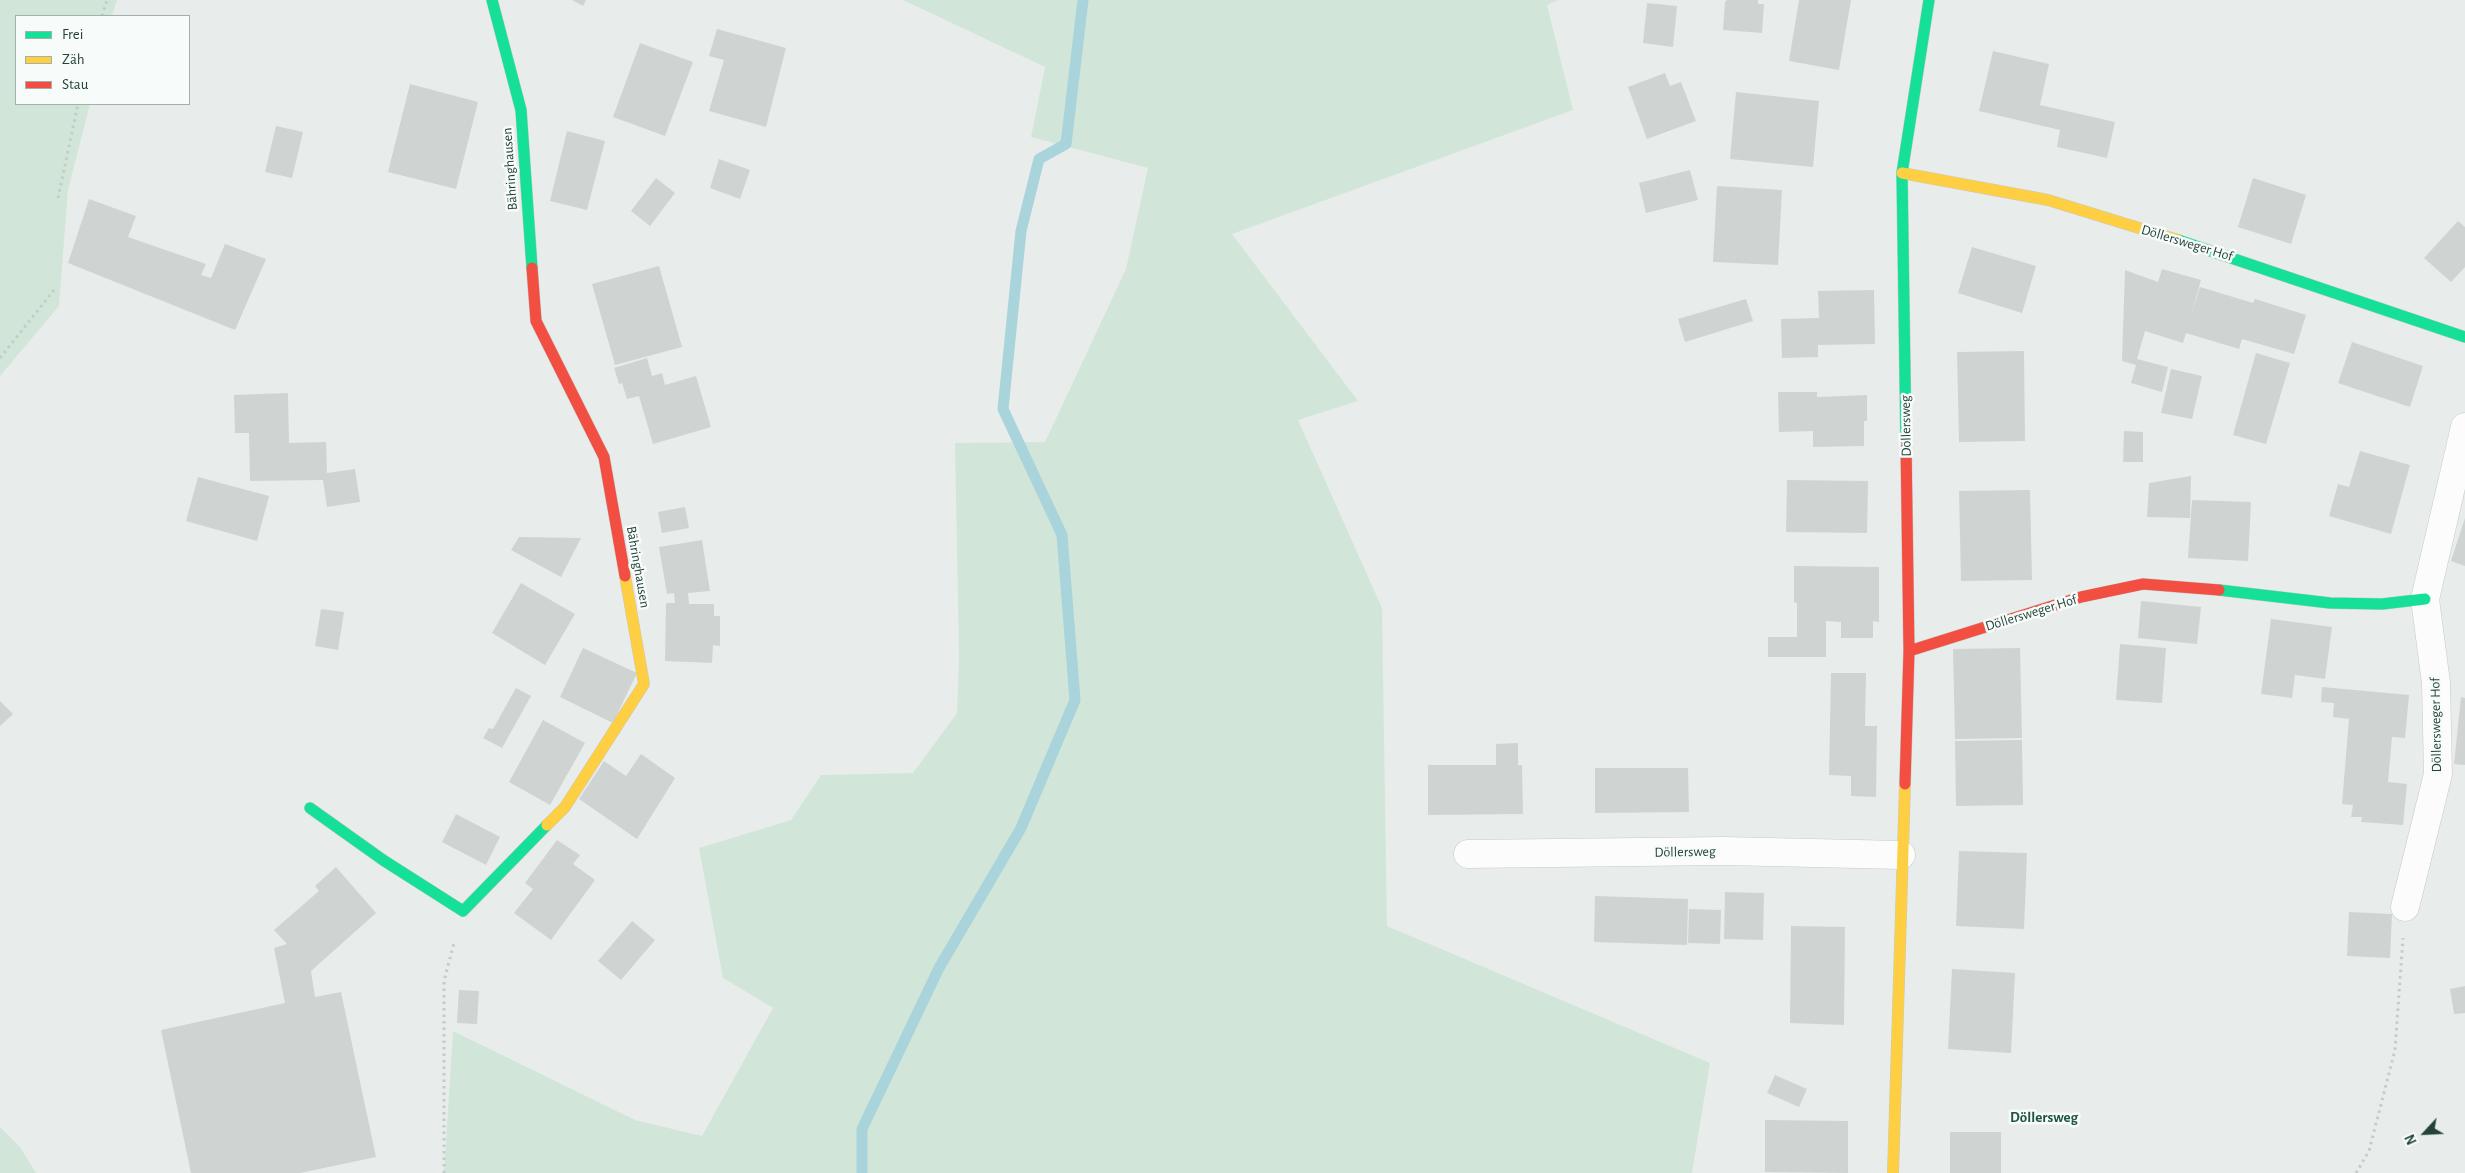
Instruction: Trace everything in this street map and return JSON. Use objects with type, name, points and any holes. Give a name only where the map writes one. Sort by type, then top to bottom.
[{"type":"street","name":"Bähringhausen","points":[[463,911],[564,807],[644,684],[604,458],[536,321],[521,110],[492,0]]},
{"type":"street","name":"Döllersweg","points":[[1893,1173],[1901,855],[1909,651],[1902,173],[1930,0]]},
{"type":"street","name":"Döllersweger Hof","points":[[1902,173],[2048,200],[2232,257],[2465,337]]},
{"type":"street","name":"Döllersweger Hof","points":[[2405,907],[2438,774],[2436,683],[2425,599],[2465,428]]},
{"type":"street","name":"Döllersweger Hof","points":[[1909,651],[2081,597],[2143,584],[2230,591],[2330,603],[2382,604],[2425,599]]},
{"type":"street","points":[[310,808],[383,860],[463,911]]},
{"type":"street","name":"Döllersweg","points":[[1468,854],[1724,851],[1901,855]]},
{"type":"path","points":[[102,15],[107,0]]},
{"type":"path","points":[[58,198],[78,105]]},
{"type":"path","points":[[0,358],[54,290]]},
{"type":"path","points":[[2356,1173],[2369,1151],[2395,1050],[2405,907]]},
{"type":"path","points":[[444,1173],[444,981],[463,911]]},
{"type":"green space","points":[[0,0],[117,0],[112,15],[15,15],[15,105],[90,105],[68,190],[59,306],[0,376]]},
{"type":"green space","points":[[903,0],[1558,0],[1547,5],[1573,110],[1232,234],[1358,401],[1298,420],[1382,608],[1387,926],[1710,1063],[1692,1173],[444,1173],[453,1031],[635,1120],[702,1136],[773,1008],[723,978],[699,848],[791,820],[821,775],[913,773],[957,713],[959,658],[955,443],[1045,442],[1126,269],[1148,168],[1031,137],[1045,67]]},
{"type":"green space","points":[[0,1127],[20,1147],[36,1173],[0,1173]]},
{"type":"building","points":[[572,0],[586,0],[583,6]]},
{"type":"building","points":[[1727,0],[1758,0],[1758,4],[1764,4],[1762,33],[1723,30],[1725,2]]},
{"type":"building","points":[[1799,0],[1851,0],[1839,70],[1789,61]]},
{"type":"building","points":[[1647,3],[1677,6],[1673,47],[1643,43]]},
{"type":"building","points":[[717,29],[786,48],[766,127],[709,111],[724,60],[709,56]]},
{"type":"building","points":[[640,43],[693,62],[665,136],[613,117]]},
{"type":"building","points":[[1993,51],[2049,64],[2040,105],[2115,122],[2107,158],[2057,147],[2060,130],[1979,111]]},
{"type":"building","points":[[1665,73],[1670,86],[1681,82],[1696,121],[1647,139],[1628,87]]},
{"type":"building","points":[[410,84],[478,102],[456,189],[388,172]]},
{"type":"building","points":[[1736,92],[1819,101],[1813,167],[1730,159]]},
{"type":"building","points":[[276,126],[303,132],[292,178],[265,172]]},
{"type":"building","points":[[567,131],[605,141],[587,210],[550,201]]},
{"type":"building","points":[[719,159],[750,170],[740,199],[710,188]]},
{"type":"building","points":[[1690,170],[1698,200],[1646,213],[1639,183]]},
{"type":"building","points":[[656,178],[675,193],[650,226],[631,211]]},
{"type":"building","points":[[2253,178],[2306,195],[2291,244],[2238,227]]},
{"type":"building","points":[[1717,186],[1782,190],[1778,265],[1713,262]]},
{"type":"building","points":[[89,199],[136,216],[128,237],[206,264],[201,275],[211,278],[225,244],[266,259],[235,330],[68,263]]},
{"type":"building","points":[[2458,221],[2465,227],[2465,267],[2451,282],[2424,258]]},
{"type":"building","points":[[1972,247],[2036,266],[2022,313],[1958,293]]},
{"type":"building","points":[[659,266],[682,347],[615,365],[592,284]]},
{"type":"building","points":[[2162,269],[2201,280],[2191,316],[2200,287],[2253,303],[2255,299],[2306,315],[2294,354],[2242,339],[2239,349],[2186,333],[2183,343],[2145,331],[2137,359],[2168,367],[2162,392],[2131,383],[2136,365],[2122,361],[2125,270],[2158,282]]},
{"type":"building","points":[[1874,290],[1875,344],[1818,345],[1818,357],[1782,358],[1781,319],[1819,318],[1818,291]]},
{"type":"building","points":[[1746,299],[1753,321],[1685,342],[1678,319]]},
{"type":"building","points":[[2352,342],[2423,366],[2410,407],[2338,383]]},
{"type":"building","points":[[2024,351],[2025,441],[1959,442],[1957,352]]},
{"type":"building","points":[[2256,353],[2290,363],[2266,444],[2233,435]]},
{"type":"building","points":[[647,358],[652,376],[662,373],[665,385],[696,376],[711,427],[653,444],[639,396],[627,399],[622,383],[619,384],[614,368]]},
{"type":"building","points":[[2171,369],[2202,376],[2192,419],[2161,413]]},
{"type":"building","points":[[1778,392],[1817,392],[1817,397],[1867,395],[1867,421],[1864,421],[1864,446],[1813,447],[1813,431],[1779,432]]},
{"type":"building","points":[[288,393],[289,443],[326,442],[327,473],[355,469],[360,502],[327,507],[323,480],[250,481],[249,433],[235,433],[234,395]]},
{"type":"building","points":[[2124,431],[2143,432],[2143,462],[2123,462]]},
{"type":"building","points":[[2360,451],[2410,465],[2391,534],[2329,516],[2338,484],[2349,487]]},
{"type":"building","points":[[2191,476],[2190,518],[2147,517],[2149,483]]},
{"type":"building","points":[[198,477],[269,496],[257,541],[186,521]]},
{"type":"building","points":[[1787,480],[1868,481],[1867,533],[1786,532]]},
{"type":"building","points":[[2030,490],[2032,580],[1961,581],[1959,491]]},
{"type":"building","points":[[2192,500],[2251,502],[2248,561],[2188,558]]},
{"type":"building","points":[[685,507],[689,528],[662,533],[658,512]]},
{"type":"building","points":[[2465,518],[2465,566],[2451,561]]},
{"type":"building","points":[[519,537],[581,538],[561,577],[511,550]]},
{"type":"building","points":[[702,540],[710,591],[688,593],[689,604],[714,604],[714,616],[720,616],[720,646],[713,645],[712,663],[665,661],[666,603],[675,603],[674,593],[667,594],[659,547]]},
{"type":"building","points":[[1794,566],[1879,567],[1879,622],[1873,621],[1873,638],[1841,638],[1841,622],[1826,621],[1826,657],[1768,657],[1768,637],[1797,637],[1797,603],[1794,602]]},
{"type":"building","points":[[521,583],[575,614],[545,665],[492,633]]},
{"type":"building","points":[[2141,601],[2201,607],[2197,644],[2138,638]]},
{"type":"building","points":[[321,609],[344,612],[338,650],[315,646]]},
{"type":"building","points":[[2271,619],[2332,627],[2325,679],[2295,675],[2292,698],[2261,694]]},
{"type":"building","points":[[2120,644],[2166,648],[2162,703],[2116,700]]},
{"type":"building","points":[[583,648],[637,673],[613,723],[560,697]]},
{"type":"building","points":[[2020,648],[2022,738],[1955,739],[1953,649]]},
{"type":"building","points":[[1831,673],[1866,673],[1865,726],[1877,726],[1876,797],[1851,796],[1851,776],[1829,775]]},
{"type":"building","points":[[2322,687],[2409,695],[2405,738],[2392,737],[2388,782],[2407,784],[2403,825],[2361,822],[2362,817],[2351,817],[2353,805],[2342,804],[2349,719],[2333,717],[2334,703],[2321,702]]},
{"type":"building","points":[[516,688],[531,696],[502,748],[483,738],[489,728],[493,729]]},
{"type":"building","points":[[2461,697],[2465,698],[2465,765],[2454,764]]},
{"type":"building","points":[[0,701],[13,714],[0,726]]},
{"type":"building","points":[[543,720],[585,743],[550,805],[509,782]]},
{"type":"building","points":[[2022,740],[2023,805],[1956,806],[1955,741]]},
{"type":"building","points":[[1518,743],[1518,765],[1522,765],[1523,814],[1428,815],[1428,765],[1496,765],[1496,744]]},
{"type":"building","points":[[641,754],[675,778],[637,839],[579,799],[604,761],[626,776]]},
{"type":"building","points":[[1595,768],[1688,768],[1689,812],[1595,813]]},
{"type":"building","points":[[456,814],[500,837],[486,865],[442,842]]},
{"type":"building","points":[[557,840],[580,855],[573,864],[595,880],[551,940],[514,913],[533,889],[525,883]]},
{"type":"building","points":[[1959,851],[2027,853],[2024,929],[1956,926]]},
{"type":"building","points":[[336,867],[376,913],[311,971],[315,997],[341,992],[376,1157],[300,1173],[191,1173],[161,1030],[285,1003],[274,948],[287,944],[274,930],[319,891],[315,886]]},
{"type":"building","points":[[1725,892],[1764,893],[1763,940],[1724,939]]},
{"type":"building","points":[[1595,896],[1688,899],[1687,945],[1594,942]]},
{"type":"building","points":[[1689,909],[1721,910],[1720,944],[1688,943]]},
{"type":"building","points":[[2349,912],[2392,914],[2390,958],[2347,956]]},
{"type":"building","points":[[632,921],[655,940],[621,980],[598,961]]},
{"type":"building","points":[[1791,926],[1845,927],[1844,1025],[1790,1023]]},
{"type":"building","points":[[1952,969],[2015,973],[2011,1053],[1948,1049]]},
{"type":"building","points":[[2465,986],[2465,1013],[2454,1014],[2450,989]]},
{"type":"building","points":[[459,990],[479,991],[477,1024],[457,1023]]},
{"type":"building","points":[[1775,1075],[1807,1089],[1799,1107],[1767,1093]]},
{"type":"building","points":[[1765,1120],[1848,1121],[1848,1173],[1765,1172]]},
{"type":"building","points":[[1950,1132],[2001,1132],[2001,1173],[1950,1173]]},
{"type":"waterway","points":[[862,1173],[862,1129],[939,968],[1021,828],[1075,700],[1062,535],[1003,409],[1021,231],[1039,159],[1066,144],[1083,0]]},
{"type":"traffic: fast","points":[[492,0],[521,110],[532,268]]},
{"type":"traffic: fast","points":[[1906,443],[1902,173],[1929,0]]},
{"type":"traffic: fast","points":[[2178,240],[2465,337]]},
{"type":"traffic: fast","points":[[2219,590],[2330,603],[2382,604],[2425,599]]},
{"type":"traffic: fast","points":[[310,808],[383,860],[463,911],[547,825]]},
{"type":"traffic: slow","points":[[1902,173],[2048,200],[2178,240]]},
{"type":"traffic: slow","points":[[547,825],[565,807],[644,684],[625,576]]},
{"type":"traffic: slow","points":[[1893,1173],[1905,784]]},
{"type":"traffic: jam","points":[[532,268],[536,321],[604,457],[625,576]]},
{"type":"traffic: jam","points":[[1905,784],[1909,651],[1906,443]]},
{"type":"traffic: jam","points":[[1909,651],[2081,597],[2143,584],[2219,590]]},
{"type":"district","name":"Döllersweg","points":[[2044,1117]]}]
